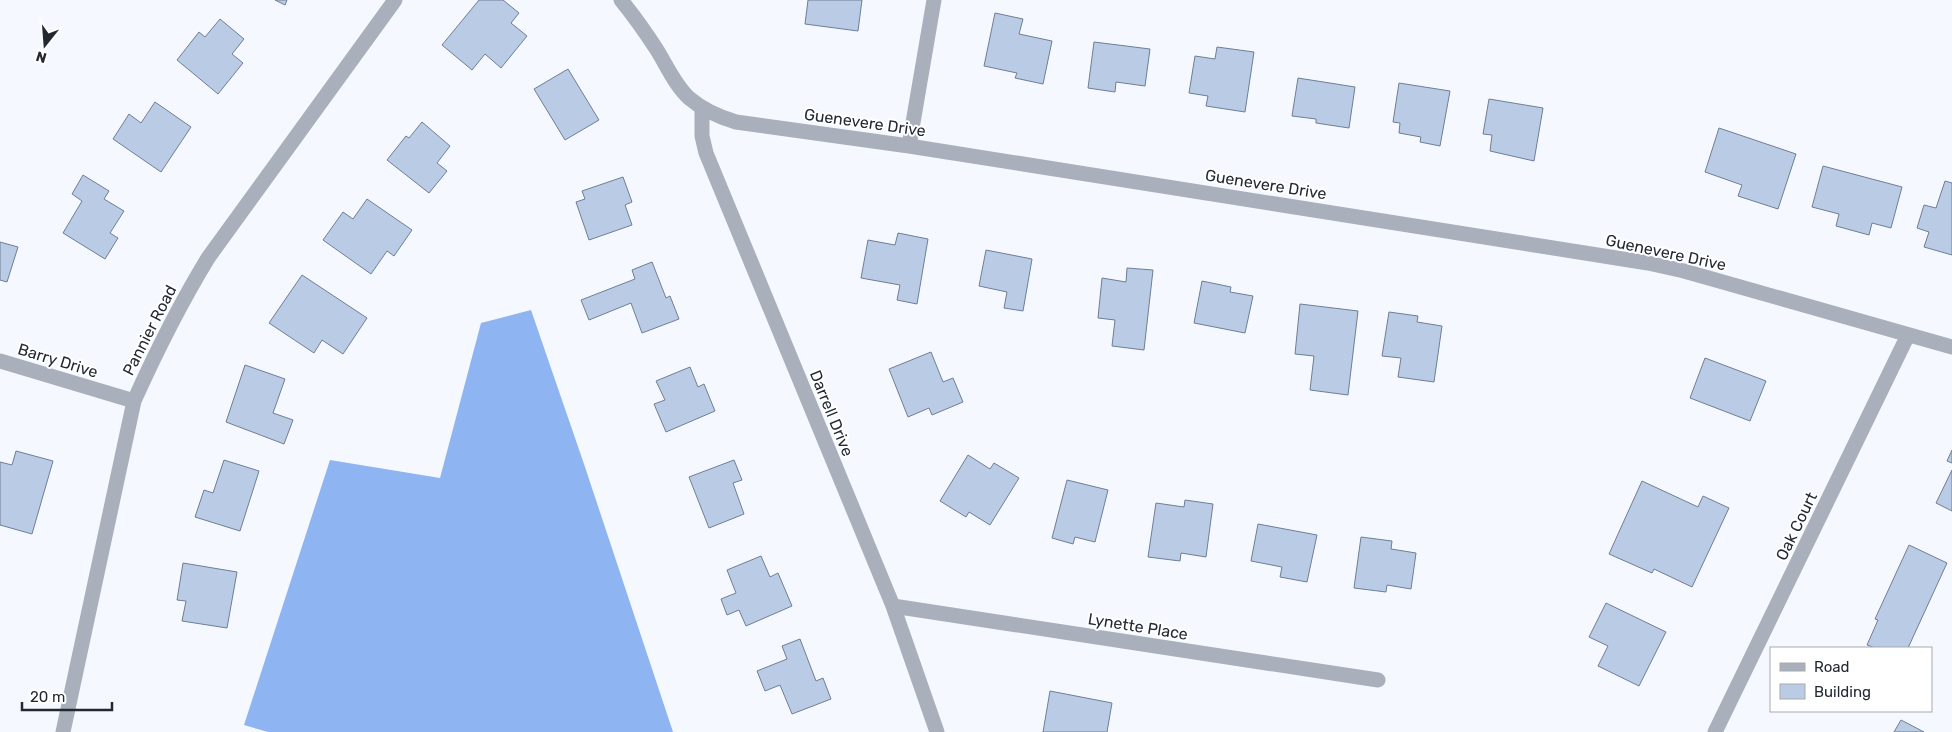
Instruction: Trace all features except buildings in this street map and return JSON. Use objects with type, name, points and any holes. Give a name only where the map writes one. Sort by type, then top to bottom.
[{"type":"street","name":"Pannier Road","points":[[63,732],[134,401],[168,328],[208,258],[395,0]]},
{"type":"street","name":"Guenevere Drive","points":[[621,0],[687,96],[702,108],[736,122],[909,146],[1648,263],[1684,271],[1952,347]]},
{"type":"street","points":[[909,146],[934,0]]},
{"type":"street","name":"Darrell Drive","points":[[702,108],[702,136],[706,152],[893,606],[937,732]]},
{"type":"street","name":"Oak Court","points":[[1715,732],[1908,335]]},
{"type":"street","name":"Barry Drive","points":[[0,361],[134,401]]},
{"type":"street","name":"Lynette Place","points":[[893,606],[1378,680]]},
{"type":"shaded area","points":[[531,310],[673,732],[268,732],[244,725],[330,460],[440,478],[481,323]]}]
